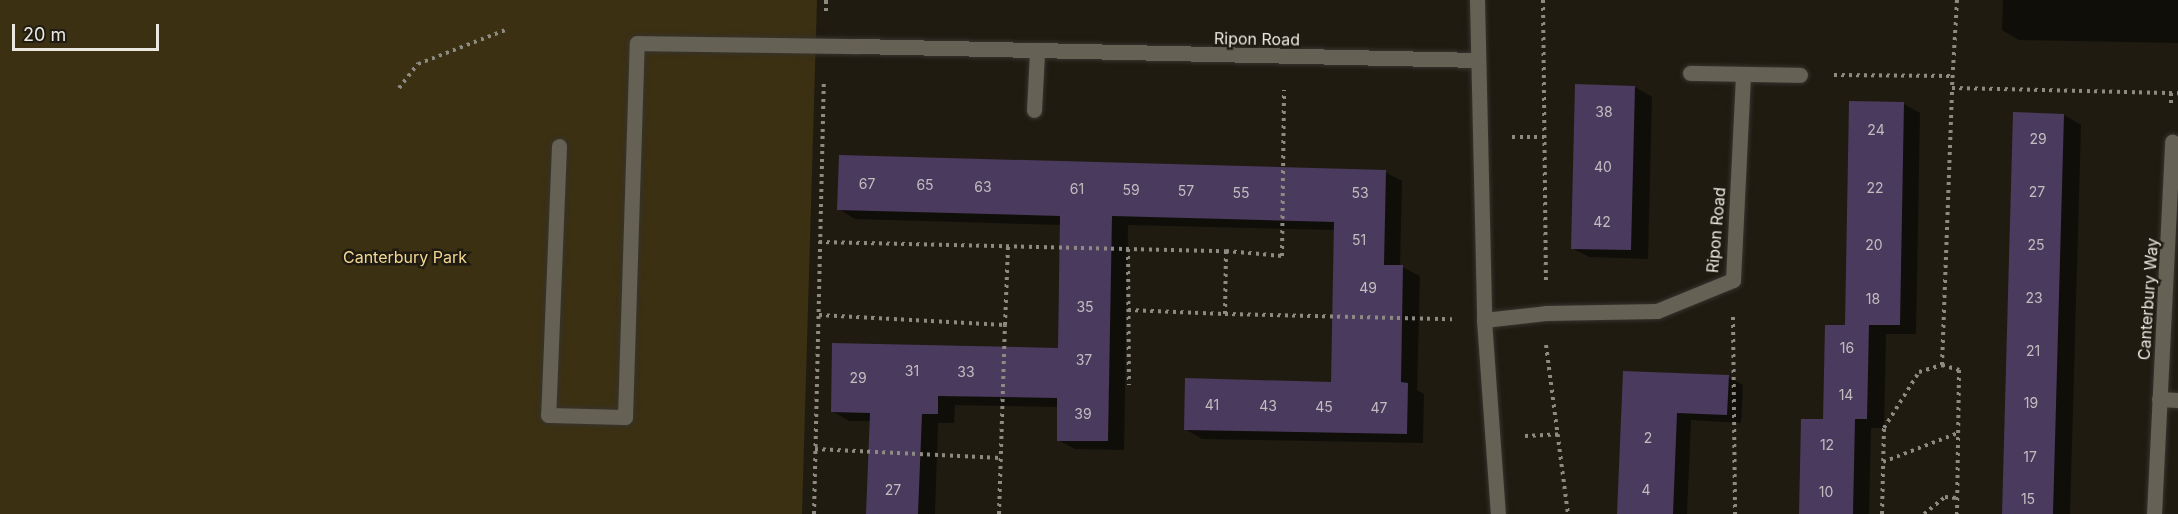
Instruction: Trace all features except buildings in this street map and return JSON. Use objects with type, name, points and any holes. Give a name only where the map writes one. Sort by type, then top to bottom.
[{"type":"street","points":[[1477,0],[1484,320],[1498,514]]},
{"type":"street","name":"Ripon Road","points":[[559,146],[548,415],[625,417],[637,42],[1285,58],[1477,60]]},
{"type":"street","points":[[1035,110],[1037,51]]},
{"type":"street","points":[[1690,73],[1800,75]]},
{"type":"street","name":"Ripon Road","points":[[1484,320],[1546,313],[1657,311],[1733,280],[1743,74]]},
{"type":"street","name":"Canterbury Way","points":[[2154,514],[2159,399],[2175,201],[2172,141]]},
{"type":"street","points":[[2159,399],[2178,400]]},
{"type":"path","points":[[814,514],[826,0]]},
{"type":"path","points":[[1544,0],[1546,345],[1568,514]]},
{"type":"path","points":[[1942,364],[1957,0]]},
{"type":"path","points":[[399,88],[418,64],[508,29]]},
{"type":"path","points":[[819,242],[1226,251],[1282,256],[1285,58]]},
{"type":"path","points":[[1800,75],[1953,76]]},
{"type":"path","points":[[1952,88],[2178,93]]},
{"type":"path","points":[[999,514],[1008,246]]},
{"type":"path","points":[[1128,249],[1129,385]]},
{"type":"path","points":[[1224,314],[1226,251]]},
{"type":"path","points":[[1733,280],[1734,514]]},
{"type":"path","points":[[1128,310],[1484,320]]},
{"type":"path","points":[[819,315],[1005,325]]},
{"type":"path","points":[[1882,514],[1884,428],[1919,372],[1942,364],[1959,370],[1957,514]]},
{"type":"path","points":[[1883,462],[1958,433]]},
{"type":"path","points":[[815,449],[1001,458]]},
{"type":"path","points":[[1924,514],[1945,497],[1957,498]]},
{"type":"green space","name":"Canterbury Park","points":[[0,0],[817,0],[802,514],[0,514]]}]
